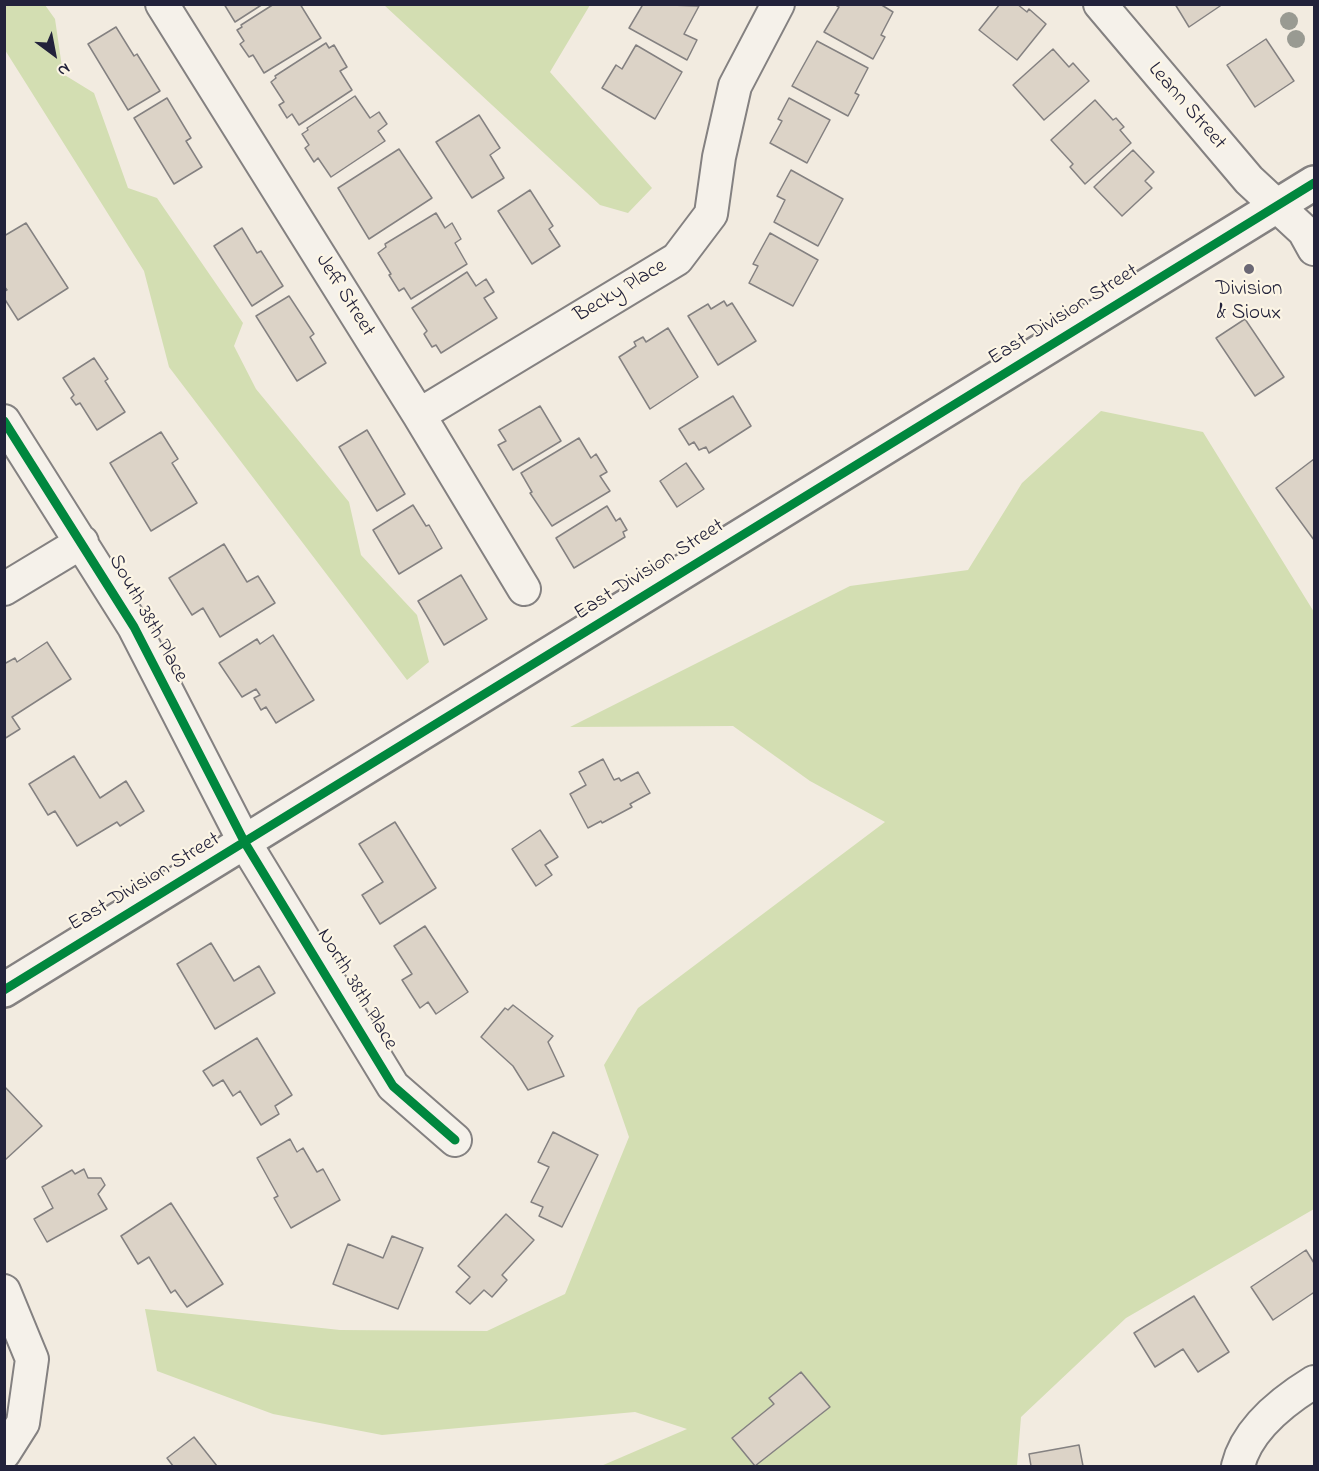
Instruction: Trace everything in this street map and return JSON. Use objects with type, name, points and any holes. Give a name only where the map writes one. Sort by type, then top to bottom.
[{"type":"street","name":"Jeff Street","points":[[162,4],[419,415],[524,589]]},
{"type":"street","name":"Becky Place","points":[[419,415],[677,259],[711,214],[719,157],[735,86],[778,4]]},
{"type":"street","name":"Leann Street","points":[[1100,4],[1249,180],[1304,231],[1314,249]]},
{"type":"street","name":"East Division Street","points":[[4,990],[1314,183]]},
{"type":"street","name":"South 38th Place","points":[[4,421],[134,627],[245,843]]},
{"type":"street","points":[[4,589],[82,542]]},
{"type":"street","name":"North 38th Place","points":[[245,843],[393,1086],[455,1140]]},
{"type":"street","points":[[4,1291],[32,1359],[23,1423],[4,1453]]},
{"type":"street","points":[[1238,1467],[1255,1431],[1295,1394],[1314,1382]]},
{"type":"green space","points":[[5,4],[45,5],[55,19],[63,74],[94,93],[128,188],[157,198],[243,323],[234,346],[256,389],[349,502],[361,555],[417,615],[429,662],[407,680],[169,367],[144,271],[5,50]]},
{"type":"green space","points":[[384,5],[590,5],[550,72],[652,188],[628,213],[600,205]]},
{"type":"green space","points":[[1101,411],[1203,432],[1314,612],[1314,1209],[1126,1318],[1021,1417],[1017,1466],[601,1466],[687,1429],[635,1412],[382,1435],[273,1414],[157,1371],[145,1309],[340,1330],[487,1331],[565,1294],[629,1137],[604,1065],[638,1008],[885,822],[810,781],[733,726],[570,727],[850,586],[968,570],[1022,483]]},
{"type":"building","points":[[224,4],[263,4],[235,22]]},
{"type":"building","points":[[274,4],[300,4],[321,38],[264,73],[253,55],[249,57],[240,44],[244,41],[237,30]]},
{"type":"building","points":[[640,4],[699,6],[684,34],[697,40],[687,60],[629,28],[642,6]]},
{"type":"building","points":[[834,4],[880,4],[893,12],[881,35],[885,37],[873,59],[824,32],[839,7]]},
{"type":"building","points":[[1000,4],[1017,4],[1027,12],[1029,9],[1046,24],[1017,60],[979,30]]},
{"type":"building","points":[[1175,4],[1223,4],[1189,27]]},
{"type":"building","points":[[116,27],[134,56],[137,54],[160,91],[128,110],[88,44]]},
{"type":"building","points":[[1266,39],[1294,81],[1255,107],[1227,65]]},
{"type":"building","points":[[817,41],[868,68],[855,93],[859,95],[848,116],[792,86]]},
{"type":"building","points":[[326,43],[329,48],[334,45],[347,67],[340,71],[352,90],[299,125],[292,114],[287,118],[279,105],[284,102],[271,82],[276,78],[275,76]]},
{"type":"building","points":[[636,45],[682,72],[655,119],[602,88],[616,65],[622,69]]},
{"type":"building","points":[[1053,49],[1069,67],[1073,63],[1089,81],[1044,120],[1013,85]]},
{"type":"building","points":[[355,96],[370,118],[379,112],[387,124],[378,131],[385,141],[331,177],[318,158],[314,162],[305,148],[309,145],[302,134],[308,130],[307,128]]},
{"type":"building","points":[[167,98],[191,138],[186,141],[202,167],[174,184],[134,118]]},
{"type":"building","points":[[789,98],[830,120],[807,163],[770,143],[782,121],[778,119]]},
{"type":"building","points":[[1095,100],[1113,120],[1116,118],[1124,127],[1120,130],[1131,143],[1085,184],[1070,167],[1073,164],[1051,140]]},
{"type":"building","points":[[479,115],[500,148],[490,155],[504,178],[472,198],[436,142]]},
{"type":"building","points":[[399,149],[432,198],[369,239],[338,188]]},
{"type":"building","points":[[1133,150],[1154,172],[1145,181],[1152,188],[1122,216],[1094,187]]},
{"type":"building","points":[[791,170],[843,199],[818,246],[774,222],[785,200],[777,196]]},
{"type":"building","points":[[530,190],[553,226],[549,229],[560,246],[532,264],[498,211]]},
{"type":"building","points":[[436,213],[445,228],[452,223],[461,239],[455,243],[467,264],[411,299],[404,288],[399,291],[378,253],[386,247],[385,244]]},
{"type":"building","points":[[26,223],[68,288],[18,320],[4,298],[4,292],[7,290],[4,286],[4,236]]},
{"type":"building","points":[[242,228],[257,253],[261,251],[283,286],[252,306],[214,246]]},
{"type":"building","points":[[770,233],[818,260],[793,306],[749,283],[758,266],[753,264]]},
{"type":"building","points":[[467,272],[476,286],[486,279],[494,292],[484,298],[497,318],[441,353],[436,345],[432,347],[424,334],[427,331],[412,308]]},
{"type":"building","points":[[289,296],[314,334],[310,337],[326,363],[297,381],[256,316]]},
{"type":"building","points":[[724,301],[727,306],[732,303],[756,341],[718,365],[688,316],[708,304],[711,309]]},
{"type":"building","points":[[1245,319],[1284,377],[1255,396],[1216,338]]},
{"type":"building","points":[[668,328],[698,377],[650,409],[619,357],[636,346],[634,342],[643,337],[646,342]]},
{"type":"building","points":[[94,358],[108,379],[105,381],[125,412],[97,430],[80,403],[76,405],[71,398],[74,395],[63,378]]},
{"type":"building","points":[[733,396],[751,426],[709,453],[706,447],[699,450],[694,442],[689,445],[679,429]]},
{"type":"building","points":[[540,406],[561,441],[513,470],[498,445],[506,441],[499,430]]},
{"type":"building","points":[[367,430],[405,494],[377,511],[339,447]]},
{"type":"building","points":[[161,432],[178,459],[172,463],[197,503],[151,531],[110,463]]},
{"type":"building","points":[[579,438],[591,458],[596,454],[607,472],[600,476],[610,491],[552,526],[530,493],[532,492],[521,473]]},
{"type":"building","points":[[1314,459],[1314,540],[1276,488]]},
{"type":"building","points":[[686,463],[704,489],[677,507],[660,481]]},
{"type":"building","points":[[413,505],[426,526],[429,525],[442,548],[399,574],[373,530]]},
{"type":"building","points":[[607,506],[616,521],[620,518],[627,530],[623,532],[625,537],[574,568],[556,538]]},
{"type":"building","points":[[224,544],[247,582],[258,576],[275,603],[220,637],[203,608],[192,615],[169,578]]},
{"type":"building","points":[[461,575],[487,619],[444,645],[418,601]]},
{"type":"building","points":[[273,635],[314,700],[276,723],[266,707],[261,710],[254,698],[260,695],[256,689],[242,697],[219,663],[257,639],[260,644]]},
{"type":"building","points":[[47,642],[71,679],[12,717],[20,729],[4,739],[4,664],[15,658],[17,662]]},
{"type":"building","points":[[74,756],[100,798],[126,781],[144,811],[120,826],[117,822],[77,846],[55,811],[48,815],[29,784]]},
{"type":"building","points":[[603,759],[614,780],[619,778],[621,781],[638,772],[650,793],[630,804],[632,807],[588,828],[570,794],[586,785],[579,772]]},
{"type":"building","points":[[395,822],[436,888],[380,924],[362,895],[383,882],[359,844]]},
{"type":"building","points":[[540,830],[558,857],[545,865],[552,875],[536,886],[512,849]]},
{"type":"building","points":[[425,926],[468,992],[436,1014],[428,1002],[420,1008],[402,980],[412,974],[394,946]]},
{"type":"building","points":[[211,943],[234,981],[259,966],[275,993],[215,1029],[177,964]]},
{"type":"building","points":[[513,1005],[553,1036],[548,1042],[564,1076],[528,1090],[513,1066],[481,1037],[505,1008],[508,1010]]},
{"type":"building","points":[[257,1038],[292,1095],[275,1106],[279,1114],[261,1125],[240,1091],[233,1096],[223,1080],[213,1086],[203,1071]]},
{"type":"building","points":[[4,1086],[42,1126],[5,1160],[4,1160]]},
{"type":"building","points":[[553,1132],[598,1155],[562,1227],[539,1216],[543,1207],[531,1202],[549,1167],[538,1162]]},
{"type":"building","points":[[290,1139],[297,1152],[303,1148],[317,1172],[323,1169],[340,1200],[291,1228],[274,1198],[278,1196],[257,1158]]},
{"type":"building","points":[[84,1169],[88,1178],[101,1178],[105,1185],[98,1194],[107,1209],[47,1242],[34,1219],[53,1208],[42,1187],[72,1170],[75,1174]]},
{"type":"building","points":[[171,1203],[223,1284],[187,1307],[175,1290],[171,1293],[149,1257],[138,1264],[121,1236]]},
{"type":"building","points":[[506,1214],[534,1240],[502,1275],[507,1280],[492,1297],[484,1290],[470,1304],[456,1292],[470,1277],[458,1266]]},
{"type":"building","points":[[392,1236],[423,1248],[398,1309],[333,1284],[348,1244],[383,1258]]},
{"type":"building","points":[[1306,1250],[1314,1263],[1314,1295],[1313,1293],[1273,1320],[1251,1287]]},
{"type":"building","points":[[1194,1296],[1229,1352],[1198,1372],[1183,1349],[1155,1367],[1134,1333]]},
{"type":"building","points":[[801,1372],[830,1407],[755,1466],[732,1438],[774,1404],[769,1398]]},
{"type":"building","points":[[194,1437],[217,1466],[173,1466],[167,1458]]},
{"type":"building","points":[[1079,1445],[1083,1466],[1031,1466],[1029,1454]]},
{"type":"cycle path","points":[[4,990],[1314,183]]},
{"type":"cycle path","points":[[4,421],[134,627],[245,843],[393,1086],[455,1140]]},
{"type":"place","name":"Division & Sioux","points":[[1249,269]]}]
